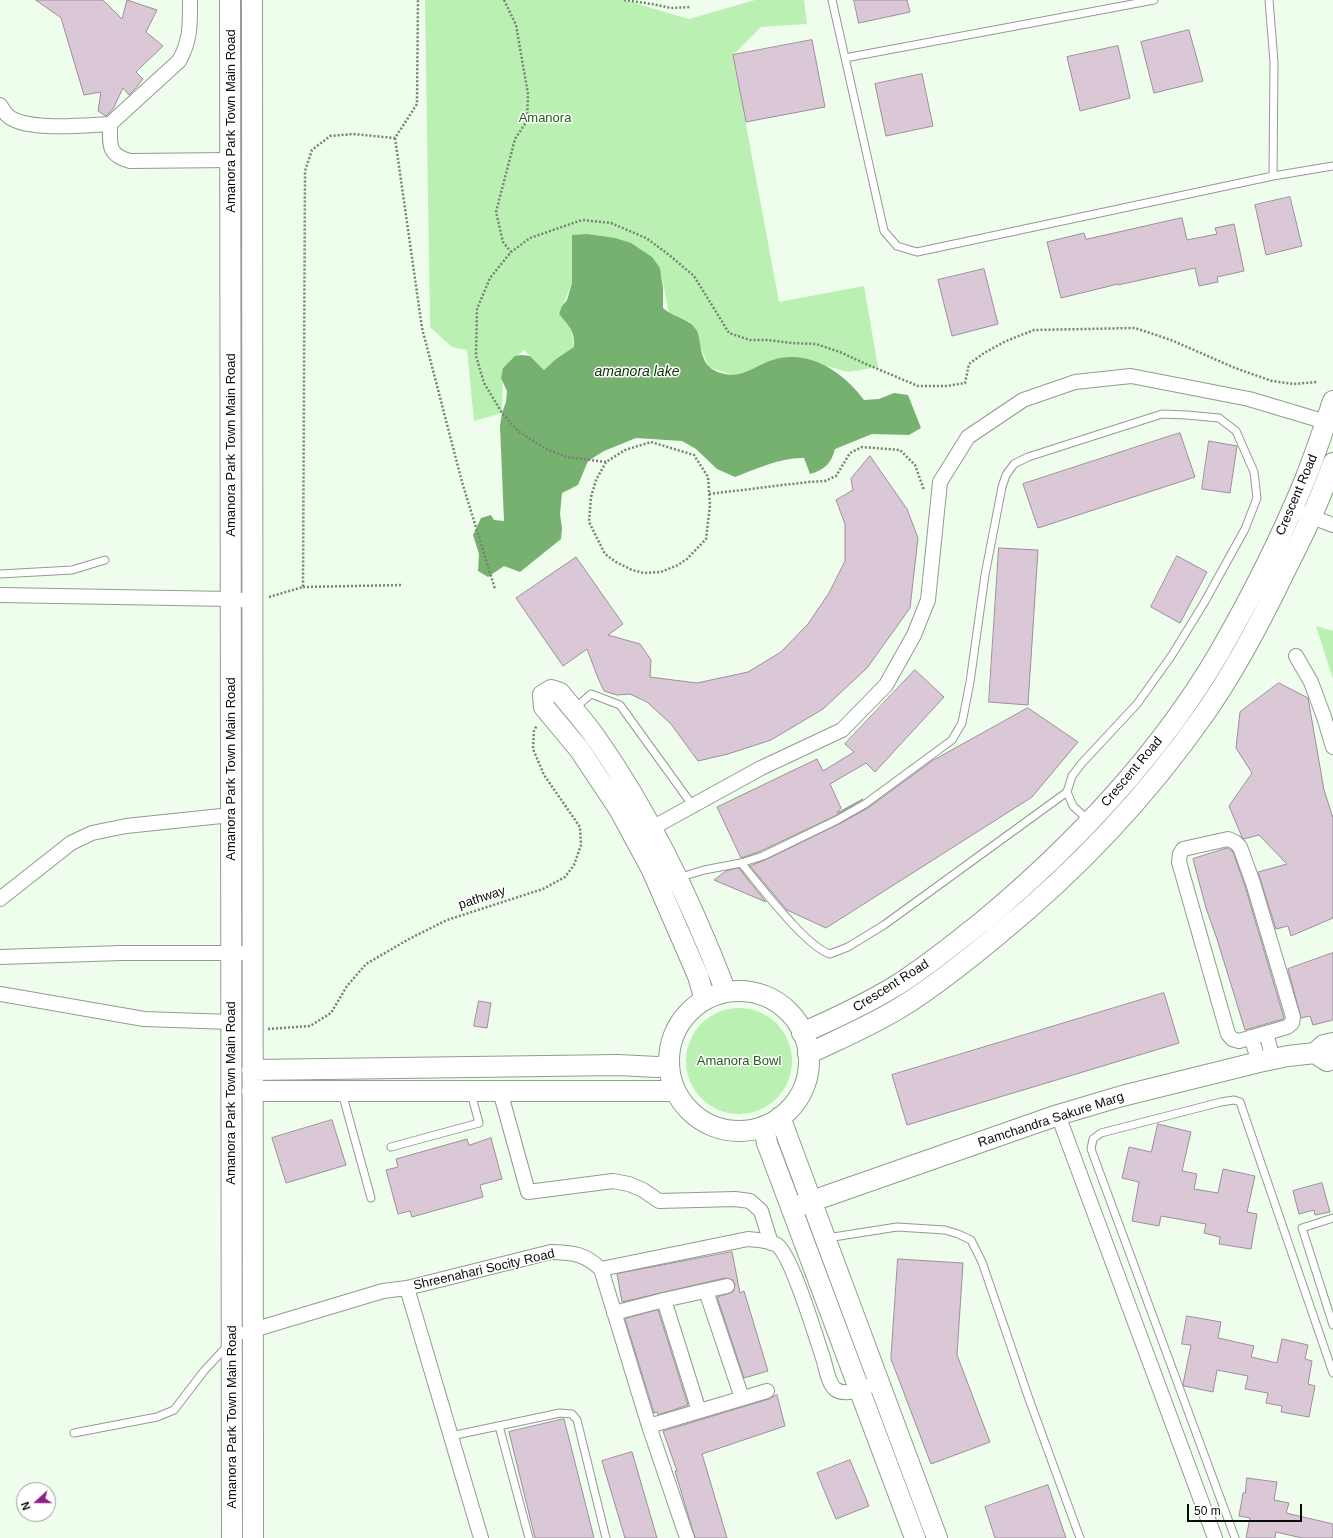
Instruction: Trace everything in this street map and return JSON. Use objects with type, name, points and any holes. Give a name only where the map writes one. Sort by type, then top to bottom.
[{"type":"main road","name":"Amanora Park Town Main Road","points":[[230,0],[232,1538]]},
{"type":"main road","name":"Amanora Park Town Main Road","points":[[252,0],[253,1538]]},
{"type":"main road","name":"Crescent Road","points":[[802,1033],[855,1009],[896,986],[954,944],[1034,877],[1089,822],[1143,760],[1186,704],[1219,654],[1253,590],[1305,481],[1333,401]]},
{"type":"main road","name":"Crescent Road","points":[[808,1054],[865,1027],[907,1004],[967,961],[1048,892],[1124,815],[1160,773],[1203,716],[1236,664],[1271,600],[1324,489],[1333,463]]},
{"type":"main road","points":[[705,1000],[698,976],[652,870],[619,809],[579,749],[544,707],[543,695],[552,690],[560,693],[596,737],[637,799],[678,878],[726,992]]},
{"type":"main road","points":[[740,991],[767,997],[789,1013],[797,1023],[802,1033],[808,1054],[806,1076],[796,1101],[772,1121],[753,1130],[737,1131],[711,1125],[699,1118],[689,1109],[674,1091],[669,1065],[671,1046],[678,1027],[690,1010],[713,996],[726,992],[740,991]]},
{"type":"main road","name":"Ramchandra Sakure Marg","points":[[792,1208],[1058,1115],[1122,1096],[1266,1060],[1324,1056],[1324,1044],[1333,1043]]},
{"type":"main road","points":[[252,1070],[618,1065],[657,1067],[669,1065]]},
{"type":"main road","points":[[252,1091],[674,1091]]},
{"type":"main road","points":[[772,1121],[812,1202],[937,1538]]},
{"type":"main road","points":[[772,1121],[768,1142],[915,1538]]},
{"type":"street","points":[[0,105],[8,116],[19,122],[36,126],[110,124],[179,61],[185,50],[190,32],[190,0]]},
{"type":"street","points":[[110,124],[110,145],[114,154],[121,159],[130,161],[231,160]]},
{"type":"street","points":[[652,828],[761,768],[842,730],[886,685],[914,635],[928,600],[940,482],[968,437],[1023,400],[1074,382],[1131,376],[1249,399],[1326,422]]},
{"type":"street","points":[[1292,509],[1333,525]]},
{"type":"street","points":[[0,595],[231,599],[252,601]]},
{"type":"street","points":[[1296,656],[1311,682],[1333,747]]},
{"type":"street","points":[[0,899],[71,843],[92,833],[126,826],[232,815]]},
{"type":"street","points":[[1228,839],[1235,842],[1240,847],[1253,883],[1293,1017],[1292,1023],[1287,1027],[1266,1033],[1239,1041],[1232,1039],[1228,1034],[1180,862],[1180,854],[1184,849],[1228,839]]},
{"type":"street","points":[[0,957],[121,953],[252,953]]},
{"type":"street","points":[[0,994],[144,1019],[231,1022]]},
{"type":"street","points":[[1266,1033],[1266,1060]]},
{"type":"street","points":[[1251,1037],[1266,1060]]},
{"type":"street","points":[[500,1091],[528,1192],[613,1181],[629,1184],[643,1190],[659,1201],[735,1199],[750,1201],[761,1211],[771,1243]]},
{"type":"street","points":[[1058,1115],[1215,1538]]},
{"type":"street","points":[[687,1538],[649,1426],[600,1269],[748,1239],[765,1240],[778,1246],[788,1259],[830,1380],[835,1389],[842,1392],[851,1392],[879,1382]]},
{"type":"street","name":"Shreenahari Socity Road","points":[[232,1340],[253,1330],[383,1291],[407,1288],[551,1252],[573,1253],[590,1259],[600,1269]]},
{"type":"street","points":[[614,1313],[727,1286]]},
{"type":"street","points":[[407,1288],[481,1538]]},
{"type":"street","points":[[706,1291],[742,1398]]},
{"type":"street","points":[[805,1305],[845,1292]]},
{"type":"street","points":[[664,1300],[699,1411]]},
{"type":"street","points":[[649,1426],[767,1391]]},
{"type":"lane","points":[[832,0],[884,231],[897,246],[917,252],[1273,176],[1333,166]]},
{"type":"lane","points":[[845,58],[1154,0]]},
{"type":"lane","points":[[1269,0],[1274,62],[1273,176]]},
{"type":"lane","points":[[678,878],[704,870],[741,863],[763,856],[837,820],[865,804],[952,740],[962,723],[970,682],[985,575],[1002,487],[1006,475],[1014,464],[1028,457],[1162,414],[1219,418],[1236,431],[1254,472],[1257,498],[1245,529],[1204,603],[1172,655],[1138,704],[1082,763],[1072,776],[1067,792],[884,925],[848,947],[830,954],[822,952],[808,939],[741,863]]},
{"type":"lane","points":[[0,574],[72,570],[105,560]]},
{"type":"lane","points":[[573,710],[591,694],[620,705],[693,806]]},
{"type":"lane","points":[[1067,792],[1073,806],[1089,822]]},
{"type":"lane","points":[[342,1091],[371,1198]]},
{"type":"lane","points":[[391,1148],[479,1123],[470,1091]]},
{"type":"lane","points":[[1235,1538],[1091,1149],[1093,1139],[1101,1133],[1222,1102],[1234,1100],[1240,1102],[1333,1373]]},
{"type":"lane","points":[[1333,1218],[1302,1228],[1333,1325]]},
{"type":"lane","points":[[825,1238],[897,1227],[945,1230],[971,1240],[982,1262],[1080,1538]]},
{"type":"lane","points":[[74,1433],[158,1417],[174,1410],[232,1340]]},
{"type":"lane","points":[[451,1436],[560,1413],[572,1414],[577,1420],[606,1538]]},
{"type":"lane","points":[[498,1426],[529,1538]]},
{"type":"path","points":[[418,0],[417,104],[395,138],[422,328],[462,482],[495,588]]},
{"type":"path","points":[[504,0],[516,25],[528,94],[527,121],[515,139],[496,212],[503,242],[511,252]]},
{"type":"path","points":[[624,0],[671,8],[691,7]]},
{"type":"path","points":[[303,587],[305,171],[312,150],[330,136],[353,134],[395,138]]},
{"type":"path","points":[[606,462],[567,457],[546,448],[518,431],[502,413],[484,383],[476,356],[477,308],[490,278],[511,252],[530,238],[582,220],[611,223],[646,238],[668,254],[694,276],[729,333],[750,340],[816,344],[840,352],[918,386],[947,386],[965,383],[969,364],[984,353],[1006,341],[1034,330],[1135,328],[1171,340],[1235,368],[1272,381],[1294,384],[1317,382]]},
{"type":"path","points":[[651,442],[694,455],[708,477],[709,494],[710,505],[706,539],[687,559],[678,565],[661,572],[644,573],[632,570],[616,562],[605,554],[589,522],[591,497],[596,480],[606,462],[625,450],[651,442]]},
{"type":"path","points":[[709,494],[808,482],[825,482],[836,476],[850,452],[862,447],[900,450],[915,465],[925,493]]},
{"type":"path","points":[[252,601],[303,587],[402,585]]},
{"type":"path","name":"pathway","points":[[252,1030],[310,1026],[331,1013],[346,986],[366,964],[409,939],[447,920],[543,889],[565,877],[574,865],[580,845],[580,828],[544,775],[533,748],[534,731],[544,707]]},
{"type":"green space","name":"Amanora","points":[[425,0],[624,0],[689,19],[755,0],[804,0],[807,24],[761,27],[733,55],[779,302],[864,286],[878,367],[848,372],[816,363],[775,359],[747,372],[732,375],[709,367],[690,322],[669,313],[660,268],[572,283],[559,314],[571,328],[574,347],[544,370],[524,350],[503,368],[502,413],[474,421],[467,350],[452,347],[430,327]]},
{"type":"green space","points":[[1316,626],[1333,631],[1333,679]]},
{"type":"green space","name":"Amanora Bowl","points":[[739,1008],[759,1012],[777,1023],[788,1041],[792,1061],[788,1081],[777,1099],[759,1110],[739,1114],[719,1110],[701,1099],[690,1081],[686,1061],[690,1041],[701,1023],[719,1012]]},
{"type":"water","name":"amanora lake","points":[[587,234],[615,238],[631,243],[652,257],[660,268],[663,288],[663,308],[690,323],[694,327],[698,334],[704,358],[708,366],[712,369],[729,375],[743,373],[776,359],[789,357],[814,361],[837,373],[856,390],[864,400],[879,399],[894,393],[908,395],[921,428],[909,435],[872,434],[835,449],[826,466],[819,471],[810,474],[804,458],[795,458],[778,461],[735,477],[717,469],[696,449],[682,441],[636,438],[604,451],[588,461],[578,485],[562,493],[560,514],[562,528],[561,539],[520,572],[504,566],[488,577],[478,571],[479,554],[473,535],[481,518],[491,515],[494,520],[504,521],[500,426],[507,391],[501,378],[503,368],[515,356],[521,355],[530,356],[544,370],[556,359],[574,347],[572,333],[568,325],[559,314],[562,306],[567,300],[572,283],[572,235]]},
{"type":"building","points":[[36,0],[103,0],[122,19],[127,0],[157,10],[146,32],[163,46],[136,72],[143,79],[135,89],[129,95],[123,88],[113,109],[106,116],[98,111],[101,92],[84,95],[61,18]]},
{"type":"building","points":[[854,0],[907,0],[910,12],[859,23]]},
{"type":"building","points":[[1189,30],[1203,81],[1154,93],[1141,42]]},
{"type":"building","points":[[812,40],[825,107],[746,122],[733,55]]},
{"type":"building","points":[[1118,46],[1130,98],[1080,111],[1067,57]]},
{"type":"building","points":[[922,74],[933,126],[886,136],[875,84]]},
{"type":"building","points":[[1290,197],[1302,246],[1266,255],[1255,205]]},
{"type":"building","points":[[1182,218],[1187,240],[1217,234],[1215,228],[1234,224],[1244,271],[1217,277],[1218,282],[1199,286],[1195,268],[1118,284],[1061,298],[1047,242],[1084,233],[1086,239]]},
{"type":"building","points":[[984,269],[998,324],[952,336],[938,280]]},
{"type":"building","points":[[1180,433],[1195,477],[1038,528],[1023,484]]},
{"type":"building","points":[[1209,441],[1237,446],[1230,493],[1202,489]]},
{"type":"building","points":[[870,456],[907,509],[918,538],[910,608],[867,668],[823,709],[771,740],[728,754],[698,761],[671,724],[647,702],[630,694],[617,695],[604,691],[587,649],[563,666],[516,598],[576,557],[623,624],[608,635],[640,644],[651,660],[650,677],[697,683],[748,672],[781,652],[808,624],[829,593],[845,561],[845,524],[836,500],[853,490],[851,479]]},
{"type":"building","points":[[999,548],[1038,550],[1028,705],[989,702]]},
{"type":"building","points":[[1177,556],[1207,572],[1180,623],[1151,607]]},
{"type":"building","points":[[915,670],[944,697],[875,772],[866,763],[830,784],[841,808],[837,813],[863,799],[835,816],[761,851],[741,858],[717,807],[817,759],[823,771],[854,752],[845,744]]},
{"type":"building","points":[[1279,683],[1308,698],[1324,790],[1333,818],[1333,918],[1291,936],[1288,926],[1276,929],[1258,872],[1287,864],[1259,835],[1244,839],[1242,837],[1229,806],[1252,773],[1236,748],[1240,712]]},
{"type":"building","points":[[1028,708],[1078,742],[1032,797],[826,928],[787,910],[750,866],[839,824],[868,808],[932,761]]},
{"type":"building","points":[[1228,848],[1233,852],[1245,886],[1284,1018],[1245,1030],[1206,908],[1193,859]]},
{"type":"building","points":[[739,868],[766,902],[714,880],[726,871]]},
{"type":"building","points":[[1333,953],[1333,1020],[1313,1025],[1310,1016],[1301,1018],[1288,969]]},
{"type":"building","points":[[1164,993],[1179,1043],[907,1125],[892,1075]]},
{"type":"building","points":[[479,1001],[491,1003],[487,1028],[474,1026]]},
{"type":"building","points":[[332,1120],[346,1165],[286,1183],[272,1138]]},
{"type":"building","points":[[1158,1124],[1191,1132],[1182,1171],[1197,1174],[1194,1189],[1218,1193],[1223,1169],[1255,1176],[1247,1212],[1257,1214],[1251,1249],[1219,1244],[1220,1237],[1204,1233],[1206,1224],[1161,1216],[1159,1226],[1132,1221],[1139,1182],[1122,1178],[1129,1147],[1151,1152]]},
{"type":"building","points":[[491,1138],[502,1179],[480,1185],[483,1197],[412,1217],[410,1211],[398,1214],[386,1170],[398,1167],[396,1159],[467,1139],[469,1145]]},
{"type":"building","points":[[1322,1183],[1330,1212],[1315,1215],[1314,1210],[1299,1214],[1293,1191]]},
{"type":"building","points":[[732,1252],[740,1293],[744,1291],[768,1371],[744,1378],[717,1297],[733,1292],[735,1285],[733,1280],[725,1278],[622,1302],[617,1274]]},
{"type":"building","points":[[898,1259],[963,1263],[957,1355],[990,1442],[931,1464],[891,1359]]},
{"type":"building","points":[[658,1310],[688,1405],[658,1415],[657,1412],[654,1413],[625,1319]]},
{"type":"building","points":[[1187,1316],[1221,1322],[1218,1338],[1254,1346],[1251,1357],[1277,1363],[1282,1339],[1308,1345],[1305,1359],[1312,1361],[1308,1384],[1315,1386],[1309,1417],[1281,1412],[1282,1406],[1266,1403],[1268,1393],[1245,1389],[1248,1376],[1217,1370],[1213,1392],[1184,1386],[1183,1384],[1191,1345],[1182,1344]]},
{"type":"building","points":[[777,1395],[785,1426],[702,1454],[727,1538],[695,1538],[675,1471],[677,1471],[663,1431],[769,1399]]},
{"type":"building","points":[[564,1419],[594,1538],[535,1538],[509,1432]]},
{"type":"building","points":[[632,1452],[657,1538],[625,1538],[602,1461]]},
{"type":"building","points":[[850,1460],[869,1506],[836,1519],[817,1473]]},
{"type":"building","points":[[1247,1478],[1277,1482],[1274,1500],[1289,1503],[1286,1513],[1333,1524],[1333,1538],[1302,1538],[1276,1532],[1275,1538],[1246,1538],[1250,1518],[1239,1516]]},
{"type":"building","points":[[1048,1485],[1066,1538],[995,1538],[985,1507]]}]
